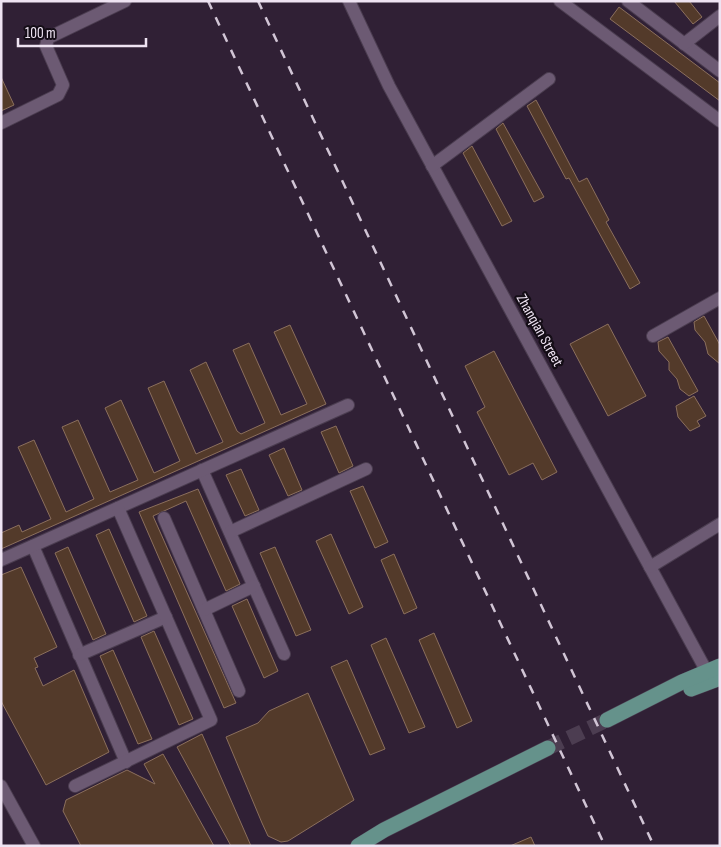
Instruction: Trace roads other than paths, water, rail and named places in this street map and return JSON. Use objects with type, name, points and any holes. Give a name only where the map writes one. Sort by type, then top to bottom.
[{"type":"main road","points":[[609,723],[715,672]]},
{"type":"main road","points":[[358,846],[384,830],[551,752],[377,846]]},
{"type":"street","points":[[1,123],[58,95],[62,90],[63,85],[46,46],[45,42],[48,38],[125,1]]},
{"type":"street","name":"Zhanqian Street","points":[[348,1],[389,86],[650,567],[715,672]]},
{"type":"street","points":[[560,1],[720,121]]},
{"type":"street","points":[[628,1],[720,71]]},
{"type":"street","points":[[684,44],[720,16]]},
{"type":"street","points":[[432,166],[549,79]]},
{"type":"street","points":[[653,336],[720,298]]},
{"type":"street","points":[[1,560],[348,405]]},
{"type":"street","points":[[230,532],[366,469]]},
{"type":"street","points":[[202,470],[284,654]]},
{"type":"street","points":[[75,786],[211,720],[118,508]]},
{"type":"street","points":[[164,518],[239,691]]},
{"type":"street","points":[[650,567],[720,524]]},
{"type":"street","points":[[32,546],[126,762]]},
{"type":"street","points":[[204,610],[254,586]]},
{"type":"street","points":[[79,655],[166,617]]},
{"type":"street","points":[[1,786],[34,846]]},
{"type":"tunnel","points":[[548,748],[607,720]]},
{"type":"railway","points":[[208,1],[605,846]]},
{"type":"railway","points":[[258,1],[654,846]]}]
